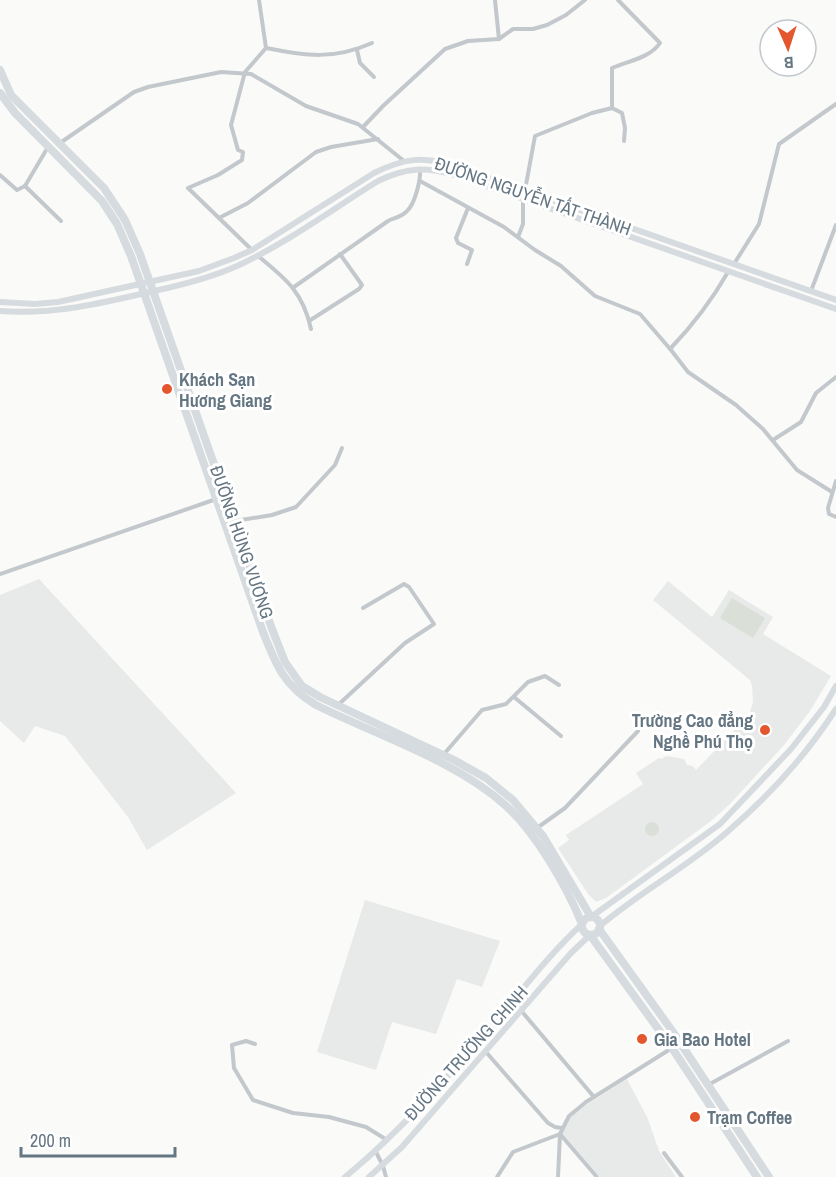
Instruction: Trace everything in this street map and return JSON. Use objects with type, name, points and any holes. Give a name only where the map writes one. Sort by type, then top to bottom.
[{"type":"highway","name":"ĐƯỜNG HÙNG VƯƠNG","points":[[0,70],[11,95],[109,195],[125,220],[150,281],[272,629],[290,671],[302,686],[444,755],[486,778],[513,800],[537,828],[591,917]]},
{"type":"highway","name":"ĐƯỜNG HÙNG VƯƠNG","points":[[1,98],[102,201],[117,224],[277,666],[297,693],[329,712],[447,767],[481,786],[507,806],[536,841],[555,870],[582,924]]},
{"type":"highway","points":[[757,1177],[672,1048],[590,935],[585,932],[582,924],[587,918],[597,920],[769,1177]]},
{"type":"highway","points":[[590,935],[596,933],[600,927]]},
{"type":"main road","points":[[1,98],[11,95]]},
{"type":"main road","name":"ĐƯỜNG NGUYỄN TẤT THÀNH","points":[[0,302],[35,304],[58,302],[199,271],[249,251],[374,173],[405,161],[419,159],[436,160],[836,300]]},
{"type":"main road","name":"ĐƯỜNG NGUYỄN TẤT THÀNH","points":[[0,311],[34,313],[57,311],[202,280],[254,258],[378,181],[399,172],[420,168],[455,176],[836,309]]},
{"type":"main road","points":[[300,219],[305,226]]},
{"type":"main road","points":[[591,917],[720,824],[791,749],[824,706],[836,686]]},
{"type":"main road","points":[[600,927],[628,902],[727,833],[799,759],[836,709]]},
{"type":"main road","name":"ĐƯỜNG TRƯỜNG CHINH","points":[[345,1177],[388,1140],[582,924]]},
{"type":"main road","name":"ĐƯỜNG TRƯỜNG CHINH","points":[[369,1177],[383,1166],[571,953],[590,935]]},
{"type":"street","points":[[249,251],[188,188],[218,175],[242,160],[243,152],[238,150],[231,124],[245,72],[266,48],[259,0]]},
{"type":"street","points":[[495,0],[499,39]]},
{"type":"street","points":[[363,127],[446,49],[468,41],[499,39],[513,29],[548,25],[585,0]]},
{"type":"street","points":[[612,108],[612,68],[642,57],[658,47],[660,43],[654,34],[631,16],[618,0]]},
{"type":"street","points":[[266,48],[317,56],[357,50],[372,43]]},
{"type":"street","points":[[357,50],[360,63],[374,77]]},
{"type":"street","points":[[60,144],[134,92],[221,72],[245,72],[306,106],[363,127],[405,161]]},
{"type":"street","points":[[734,264],[759,224],[779,144],[836,104]]},
{"type":"street","points":[[518,237],[523,224],[525,192],[535,136],[592,113],[612,108],[622,113],[625,128],[624,141]]},
{"type":"street","points":[[218,218],[248,203],[315,153],[331,147],[379,139]]},
{"type":"street","points":[[0,175],[17,190],[25,186],[49,146]]},
{"type":"street","points":[[294,287],[388,221],[406,212],[410,208],[420,181],[420,168]]},
{"type":"street","points":[[420,181],[491,219],[561,266],[595,296],[640,315],[688,372],[736,405],[773,440],[797,470],[832,492]]},
{"type":"street","points":[[25,186],[60,221]]},
{"type":"street","points":[[467,264],[472,250],[458,243],[456,238],[468,208]]},
{"type":"street","points":[[811,291],[836,225]]},
{"type":"street","points":[[309,321],[362,285],[340,254]]},
{"type":"street","points":[[254,258],[294,287],[307,311],[311,329]]},
{"type":"street","points":[[670,349],[687,332],[713,299],[728,272]]},
{"type":"street","points":[[773,440],[801,423],[816,393],[836,377]]},
{"type":"street","points":[[235,521],[272,515],[296,507],[335,465],[342,448]]},
{"type":"street","points":[[836,481],[828,512],[836,517]]},
{"type":"street","points":[[0,574],[226,495]]},
{"type":"street","points":[[329,712],[401,647],[434,624],[409,587],[404,584],[363,608]]},
{"type":"street","points":[[444,755],[482,710],[506,704],[528,682],[545,676],[559,685]]},
{"type":"street","points":[[514,697],[561,736]]},
{"type":"street","points":[[537,828],[564,809],[638,731]]},
{"type":"street","points":[[513,1001],[594,1097]]},
{"type":"street","points":[[255,1044],[246,1041],[232,1045],[234,1068],[253,1100],[293,1113],[329,1116],[366,1127],[388,1140]]},
{"type":"street","points":[[708,1085],[788,1041]]},
{"type":"street","points":[[558,1177],[560,1134],[571,1113],[672,1048]]},
{"type":"street","points":[[486,1052],[548,1123],[562,1128]]},
{"type":"street","points":[[497,1177],[513,1152],[560,1134]]},
{"type":"street","points":[[560,1134],[597,1177]]},
{"type":"street","points":[[376,1152],[386,1177]]},
{"type":"street","points":[[664,1153],[682,1177]]},
{"type":"shaded area","points":[[39,579],[236,793],[147,850],[128,817],[65,736],[35,726],[24,743],[0,721],[0,595]]},
{"type":"shaded area","name":"Trường Cao đẳng Nghề Phú Thọ","points":[[668,581],[712,617],[729,590],[773,617],[763,634],[831,676],[810,711],[784,745],[730,804],[711,821],[606,898],[596,902],[588,894],[558,848],[569,840],[566,835],[643,784],[636,773],[659,758],[666,756],[684,759],[687,765],[693,766],[696,770],[749,715],[753,703],[750,680],[653,600]]},
{"type":"shaded area","points":[[732,598],[765,618],[753,638],[720,618]]},
{"type":"shaded area","points":[[649,822],[655,822],[659,829],[655,836],[649,836],[645,832],[645,826]]},
{"type":"shaded area","points":[[365,900],[500,941],[482,987],[457,979],[436,1034],[392,1022],[376,1070],[317,1052]]},
{"type":"shaded area","points":[[627,1079],[648,1119],[659,1151],[676,1177],[600,1177],[562,1133],[572,1114]]},
{"type":"place","name":"Khách Sạn Hương Giang","points":[[167,389]]},
{"type":"place","name":"Trường Cao đẳng Nghề Phú Thọ","points":[[765,730]]},
{"type":"place","name":"Gia Bao Hotel","points":[[642,1039]]},
{"type":"place","name":"Trạm Coffee","points":[[695,1117]]}]
